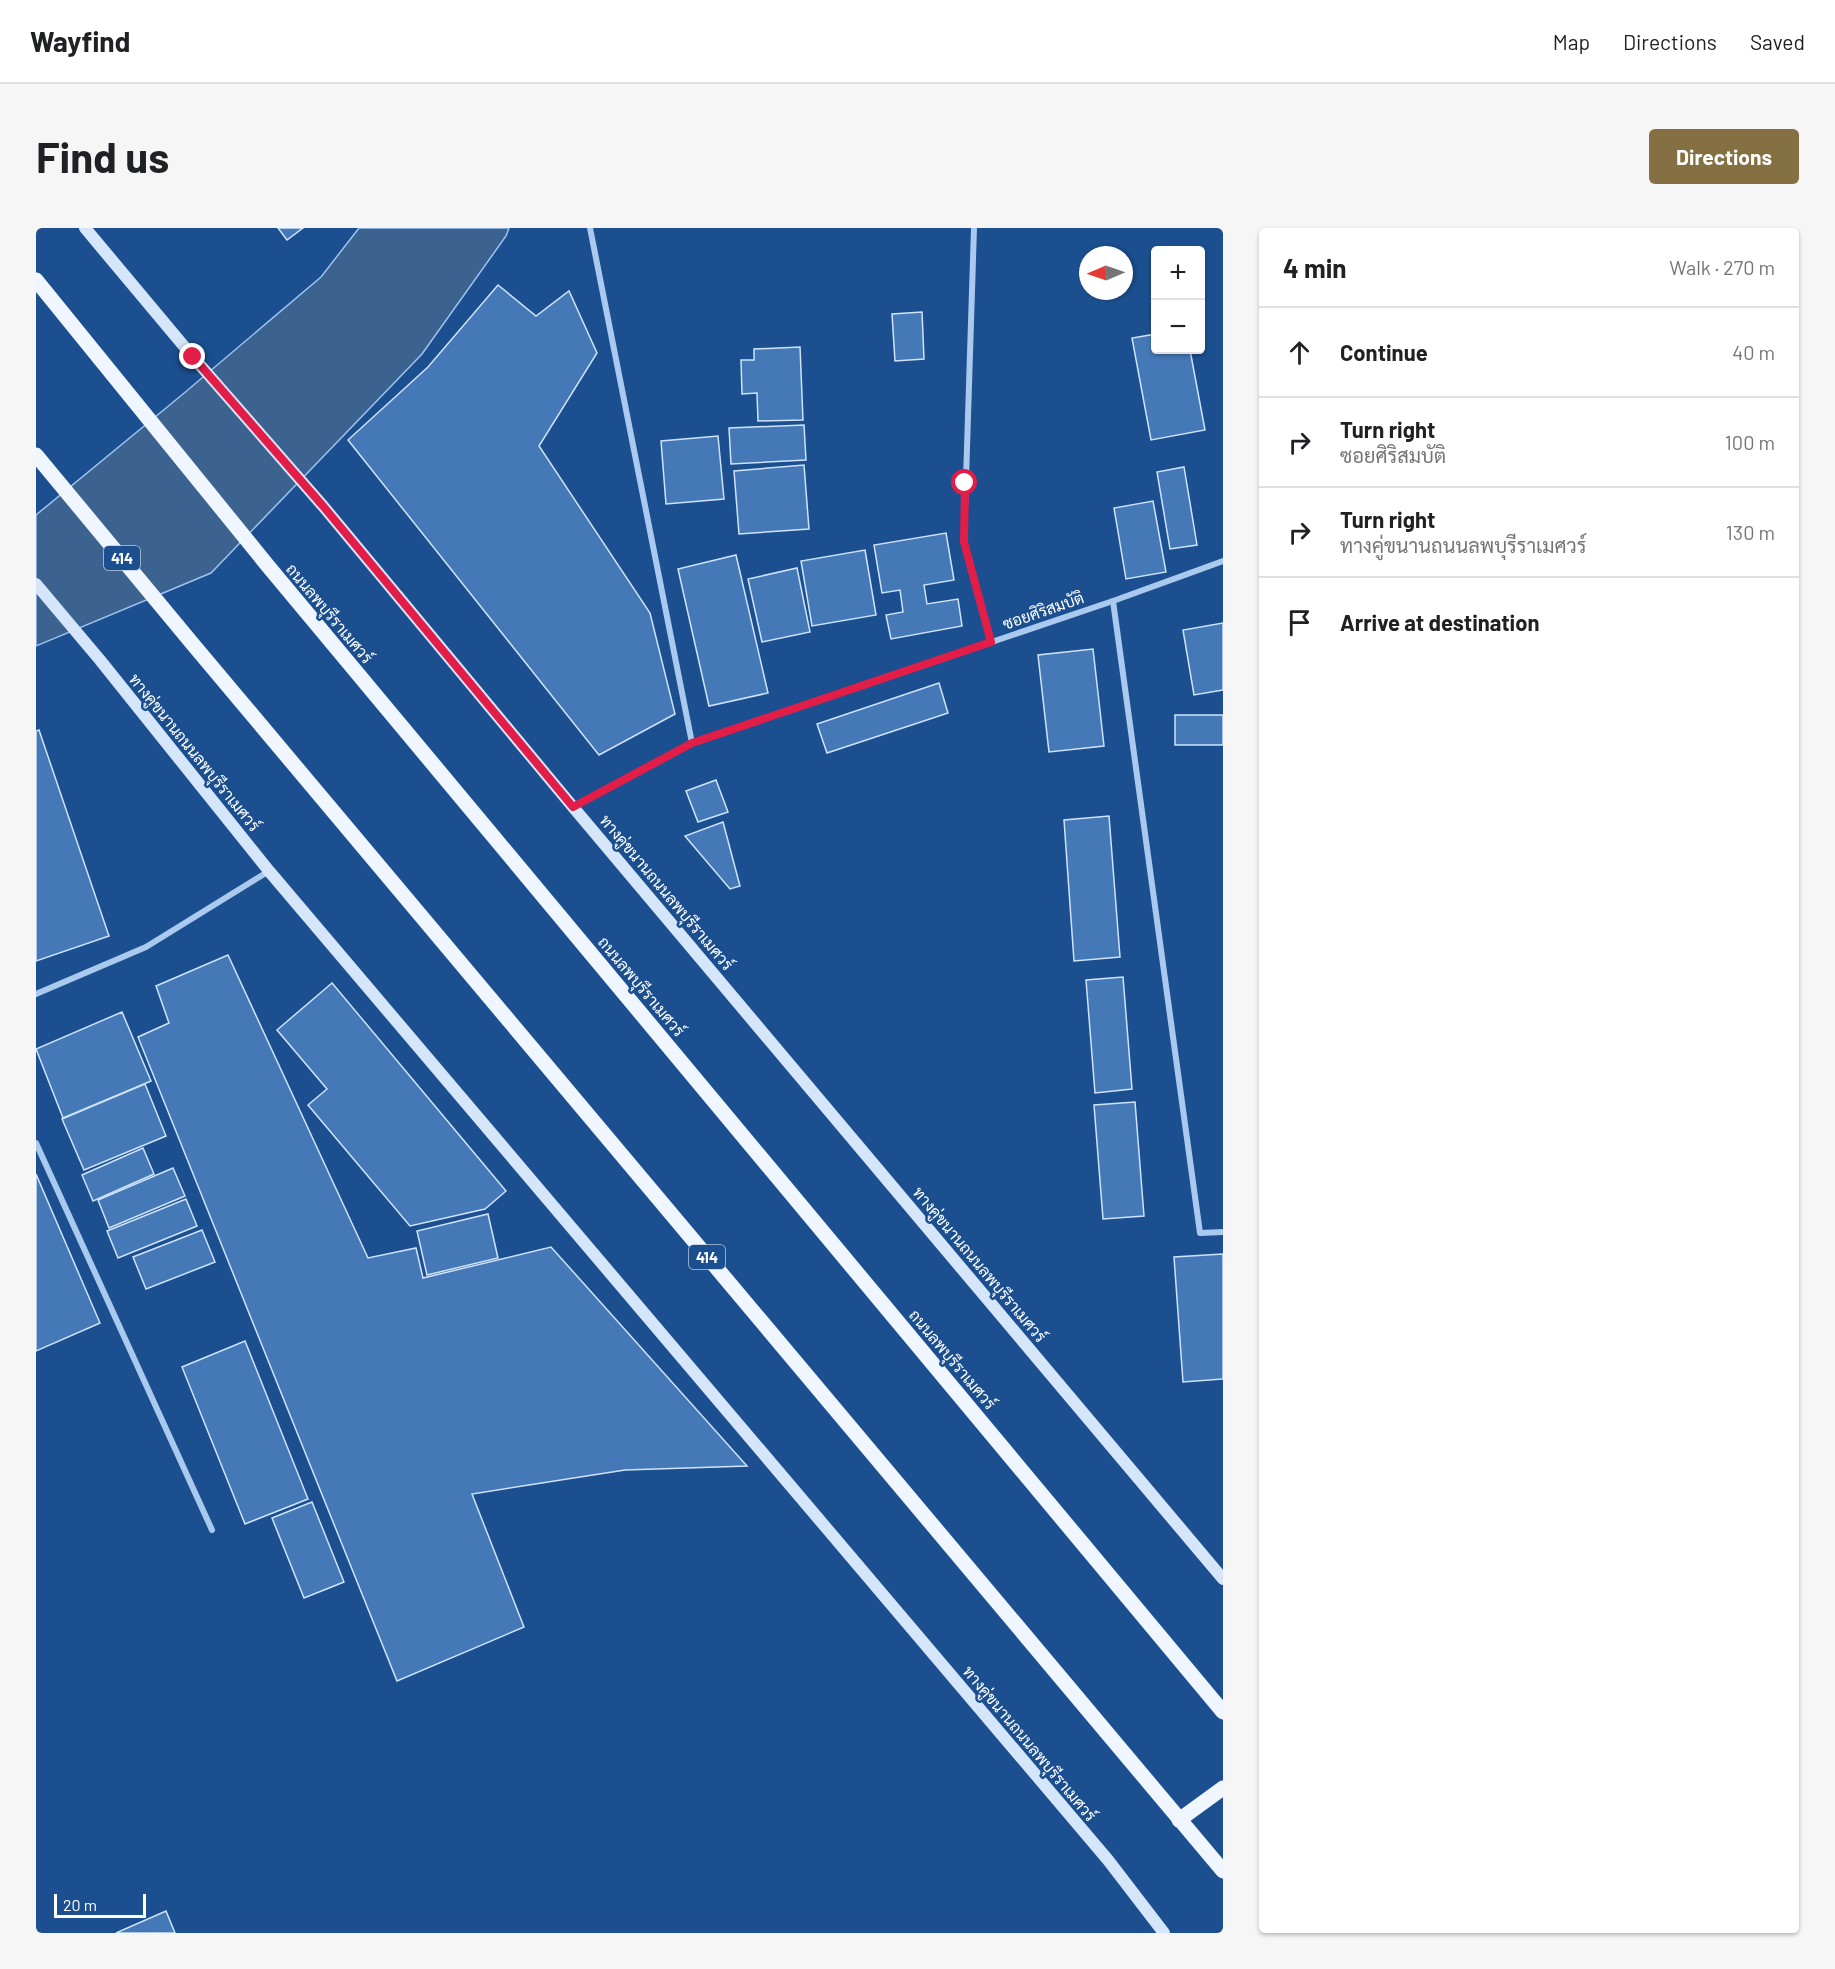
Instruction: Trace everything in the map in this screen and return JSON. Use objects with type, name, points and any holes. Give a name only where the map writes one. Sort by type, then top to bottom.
[{"type":"main road","name":"ทางคู่ขนานถนนลพบุรีราเมศวร์","points":[[85,228],[193,357],[323,506],[573,807],[1223,1579]]},
{"type":"main road","name":"ถนนลพบุรีราเมศวร์","points":[[36,280],[268,566],[1223,1712]]},
{"type":"main road","name":"414","points":[[36,455],[190,642],[1223,1871]]},
{"type":"main road","name":"ทางคู่ขนานถนนลพบุรีราเมศวร์","points":[[36,584],[269,871],[1108,1860],[1164,1933]]},
{"type":"main road","points":[[1179,1820],[1223,1788]]},
{"type":"street","points":[[590,228],[692,743]]},
{"type":"street","points":[[974,228],[964,542],[991,642]]},
{"type":"street","name":"ซอยศิริสมบัติ","points":[[573,807],[692,743],[1113,601],[1223,561]]},
{"type":"street","points":[[1113,601],[1200,1233],[1223,1232]]},
{"type":"street","points":[[36,994],[146,947],[269,871]]},
{"type":"street","points":[[36,1143],[212,1530]]},
{"type":"water","points":[[359,228],[509,228],[506,236],[422,354],[211,573],[36,646],[36,515],[321,277]]},
{"type":"building","points":[[278,228],[303,228],[287,240]]},
{"type":"building","points":[[498,285],[536,316],[569,291],[597,353],[539,446],[650,613],[675,714],[599,755],[348,440],[428,367]]},
{"type":"building","points":[[922,312],[924,359],[895,361],[892,314]]},
{"type":"building","points":[[1151,335],[1151,354],[1191,354],[1205,430],[1151,440],[1132,338]]},
{"type":"building","points":[[800,347],[803,420],[758,421],[757,393],[742,394],[741,360],[754,360],[754,349]]},
{"type":"building","points":[[804,425],[806,460],[731,464],[729,428]]},
{"type":"building","points":[[718,436],[724,499],[666,504],[661,441]]},
{"type":"building","points":[[804,465],[809,529],[739,534],[734,471]]},
{"type":"building","points":[[1184,467],[1197,545],[1170,549],[1157,472]]},
{"type":"building","points":[[1153,501],[1166,572],[1126,579],[1114,508]]},
{"type":"building","points":[[946,533],[954,580],[924,585],[927,604],[958,599],[962,626],[891,639],[886,615],[903,612],[900,590],[882,593],[874,545]]},
{"type":"building","points":[[865,550],[876,615],[812,626],[801,561]]},
{"type":"building","points":[[736,555],[768,693],[709,706],[678,569]]},
{"type":"building","points":[[797,568],[810,632],[762,642],[748,579]]},
{"type":"building","points":[[1223,623],[1223,690],[1194,695],[1183,630]]},
{"type":"building","points":[[1093,649],[1104,746],[1049,752],[1038,655]]},
{"type":"building","points":[[939,683],[948,713],[827,753],[817,724]]},
{"type":"building","points":[[1175,715],[1223,715],[1223,745],[1175,745]]},
{"type":"building","points":[[39,730],[109,936],[36,961],[36,731]]},
{"type":"building","points":[[716,780],[728,812],[698,822],[686,791]]},
{"type":"building","points":[[1109,816],[1120,957],[1074,961],[1064,820]]},
{"type":"building","points":[[723,822],[740,886],[730,889],[685,836]]},
{"type":"building","points":[[228,955],[368,1258],[416,1248],[423,1278],[551,1247],[747,1466],[625,1470],[472,1494],[524,1627],[397,1681],[138,1037],[169,1023],[156,986]]},
{"type":"building","points":[[1123,977],[1132,1089],[1095,1093],[1086,980]]},
{"type":"building","points":[[332,983],[506,1191],[485,1209],[410,1226],[308,1105],[327,1089],[277,1030]]},
{"type":"building","points":[[122,1012],[151,1081],[63,1118],[36,1049]]},
{"type":"building","points":[[145,1084],[166,1136],[84,1170],[62,1119]]},
{"type":"building","points":[[1135,1102],[1144,1216],[1103,1219],[1094,1105]]},
{"type":"building","points":[[143,1148],[154,1174],[93,1201],[82,1175]]},
{"type":"building","points":[[173,1168],[185,1196],[109,1228],[98,1200]]},
{"type":"building","points":[[36,1174],[100,1323],[36,1351]]},
{"type":"building","points":[[186,1199],[197,1226],[118,1258],[107,1231]]},
{"type":"building","points":[[488,1214],[498,1258],[427,1275],[417,1231]]},
{"type":"building","points":[[202,1230],[215,1262],[146,1289],[133,1257]]},
{"type":"building","points":[[1223,1254],[1223,1379],[1183,1382],[1174,1257]]},
{"type":"building","points":[[245,1341],[308,1499],[245,1524],[182,1367]]},
{"type":"building","points":[[312,1502],[344,1582],[304,1598],[272,1518]]},
{"type":"building","points":[[166,1911],[175,1933],[116,1933]]},
{"type":"route","points":[[193,357],[323,506],[573,807],[692,743],[991,642],[964,542],[965,483]]}]
